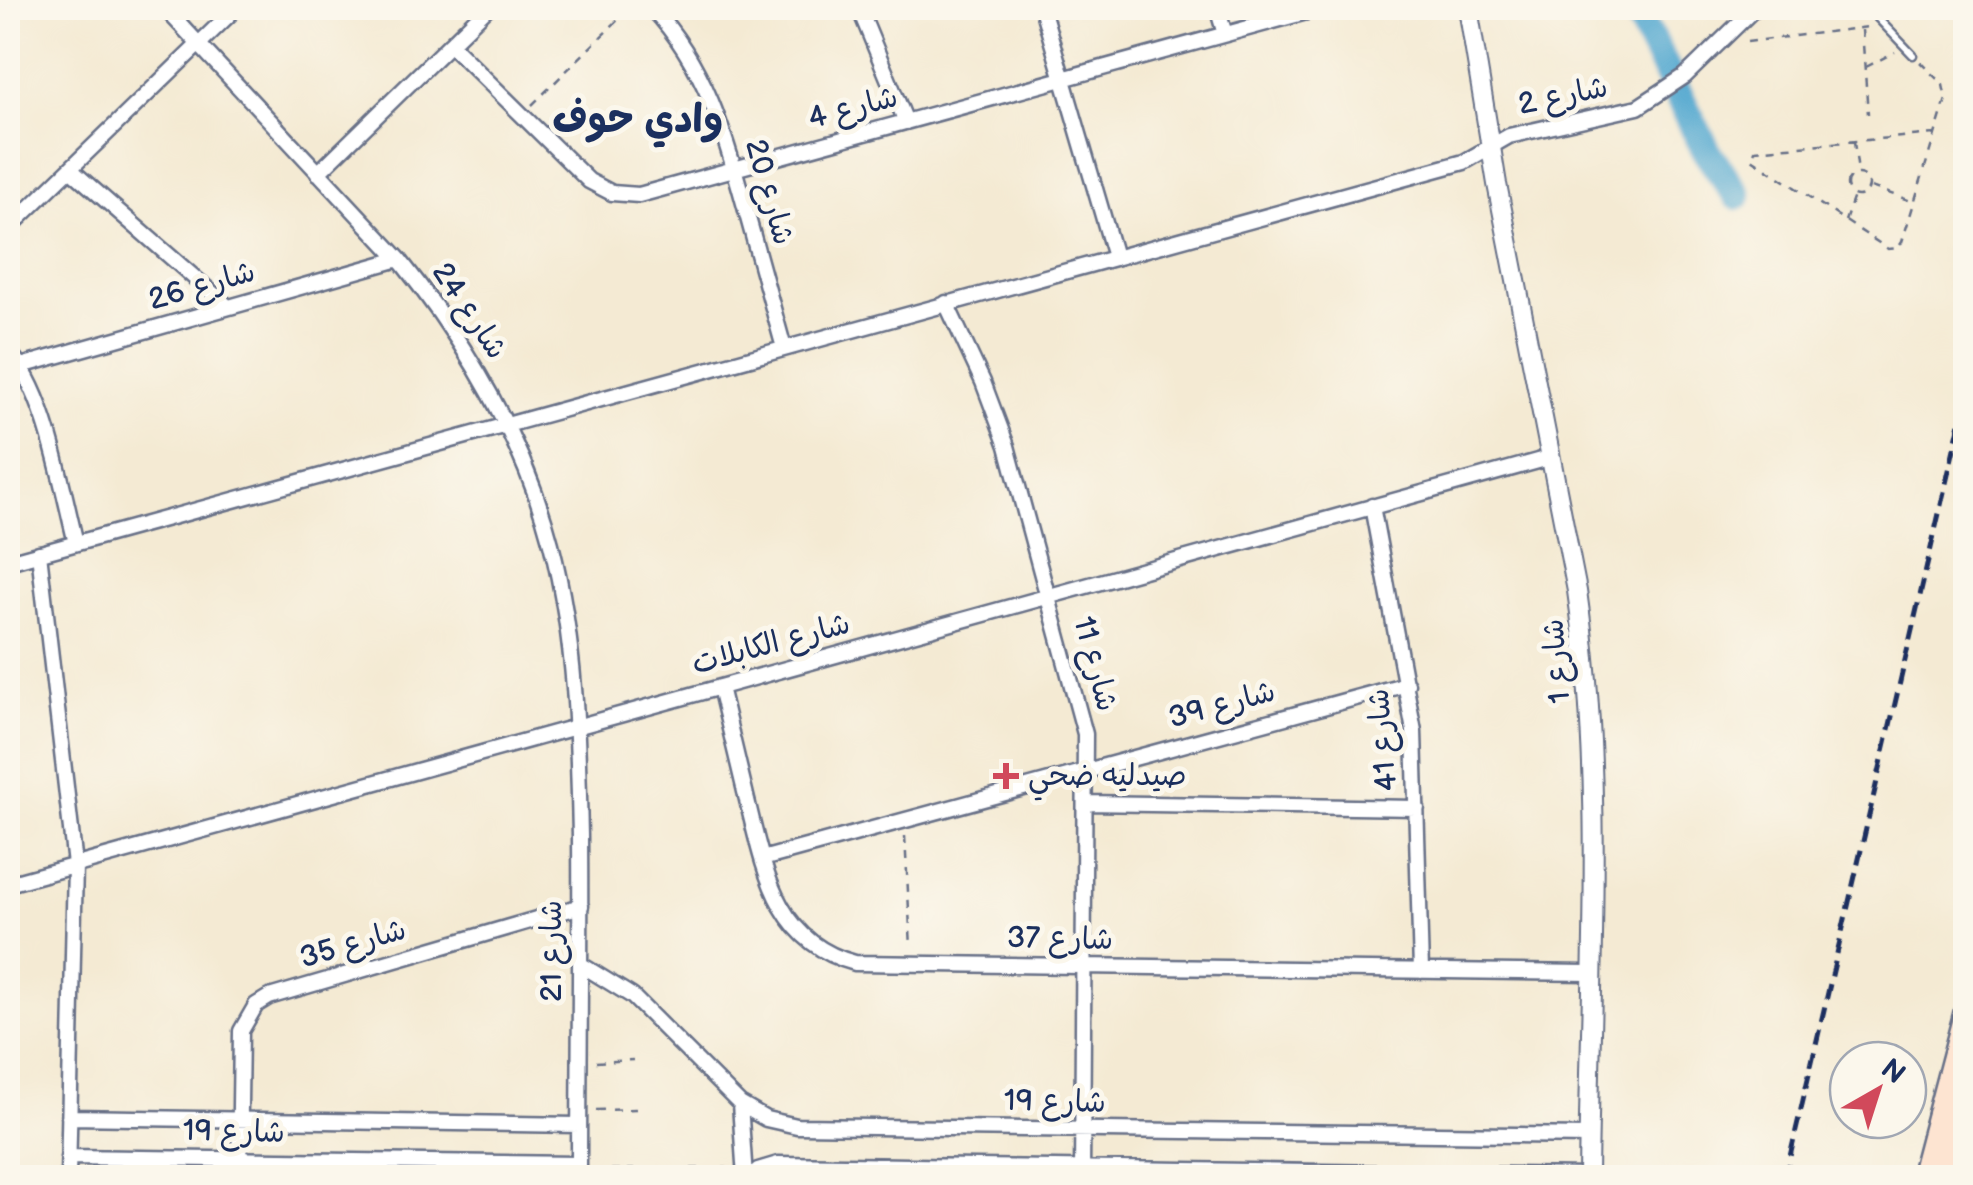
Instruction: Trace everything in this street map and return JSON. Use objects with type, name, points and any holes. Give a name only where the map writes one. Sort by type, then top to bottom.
[{"type":"main road","points":[[1921,1178],[1966,1007]]},
{"type":"main road","points":[[1938,1178],[1966,1063]]},
{"type":"street","name":"شارع 24","points":[[164,8],[399,259],[458,338],[506,424],[535,496],[561,586],[574,663],[578,725]]},
{"type":"street","points":[[8,230],[236,8]]},
{"type":"street","points":[[318,172],[487,8]]},
{"type":"street","name":"شارع 20","points":[[652,8],[693,61],[712,98],[784,348]]},
{"type":"street","points":[[859,8],[906,122]]},
{"type":"street","points":[[1042,8],[1115,257]]},
{"type":"street","points":[[1217,8],[1225,34]]},
{"type":"street","name":"شارع 4","points":[[450,44],[589,181],[612,193],[639,194],[1321,8]]},
{"type":"street","name":"شارع 2","points":[[1468,8],[1490,148],[1509,136],[1638,107],[1685,76],[1755,8]]},
{"type":"street","points":[[8,562],[1464,162],[1490,148]]},
{"type":"street","name":"شارع 1","points":[[1490,148],[1577,591],[1589,701],[1588,1177]]},
{"type":"street","points":[[70,169],[228,307]]},
{"type":"street","name":"شارع 26","points":[[20,366],[399,259]]},
{"type":"street","name":"شارع 11","points":[[946,304],[983,382],[1007,446],[1085,734],[1082,1173]]},
{"type":"street","points":[[8,351],[34,389],[76,543]]},
{"type":"street","name":"شارع الكابلات","points":[[8,884],[1549,458]]},
{"type":"street","name":"شارع 41","points":[[1372,506],[1414,731],[1421,971]]},
{"type":"street","points":[[39,553],[75,866],[68,1178]]},
{"type":"street","name":"شارع 39","points":[[762,859],[1407,684]]},
{"type":"street","name":"شارع 37","points":[[720,687],[768,882],[790,922],[820,950],[855,963],[1590,974]]},
{"type":"street","name":"شارع 21","points":[[578,725],[579,1171]]},
{"type":"street","points":[[1084,803],[1417,808]]},
{"type":"street","name":"شارع 35","points":[[238,1178],[240,1031],[256,1005],[269,997],[580,906]]},
{"type":"street","name":"شارع 19","points":[[580,964],[632,996],[740,1104],[766,1119],[798,1126],[1589,1136]]},
{"type":"street","points":[[740,1104],[746,1174],[778,1164],[1082,1173],[1588,1177]]},
{"type":"street","name":"شارع 19","points":[[69,1117],[579,1117]]},
{"type":"street","name":"شارع 19","points":[[68,1158],[579,1171]]},
{"type":"lane","points":[[1868,8],[1913,55]]},
{"type":"path","points":[[522,115],[630,8]]},
{"type":"path","points":[[1746,42],[1884,25]]},
{"type":"path","points":[[1862,28],[1868,114]]},
{"type":"path","points":[[1864,68],[1905,47]]},
{"type":"path","points":[[1913,55],[1945,90],[1946,98],[1935,134],[1914,202],[1902,242],[1895,249],[1888,249],[1754,163],[1752,156],[1756,150],[1935,134]]},
{"type":"path","points":[[1854,142],[1858,174]]},
{"type":"path","points":[[1858,174],[1870,186],[1914,202]]},
{"type":"path","points":[[1844,221],[1854,195],[1848,183],[1858,174]]},
{"type":"path","points":[[1854,195],[1864,194],[1870,186]]},
{"type":"path","points":[[904,820],[912,964]]},
{"type":"path","points":[[579,1063],[633,1060]]},
{"type":"path","points":[[579,1117],[640,1109]]},
{"type":"path","points":[[579,1171],[746,1174]]},
{"type":"waterway","points":[[1635,8],[1707,152],[1737,195]]},
{"type":"railway","points":[[1785,1178],[1966,397]]},
{"type":"place","name":"صيدليه ضحي","points":[[1006,776]]},
{"type":"district","name":"وادي حوف","points":[[638,120]]}]
